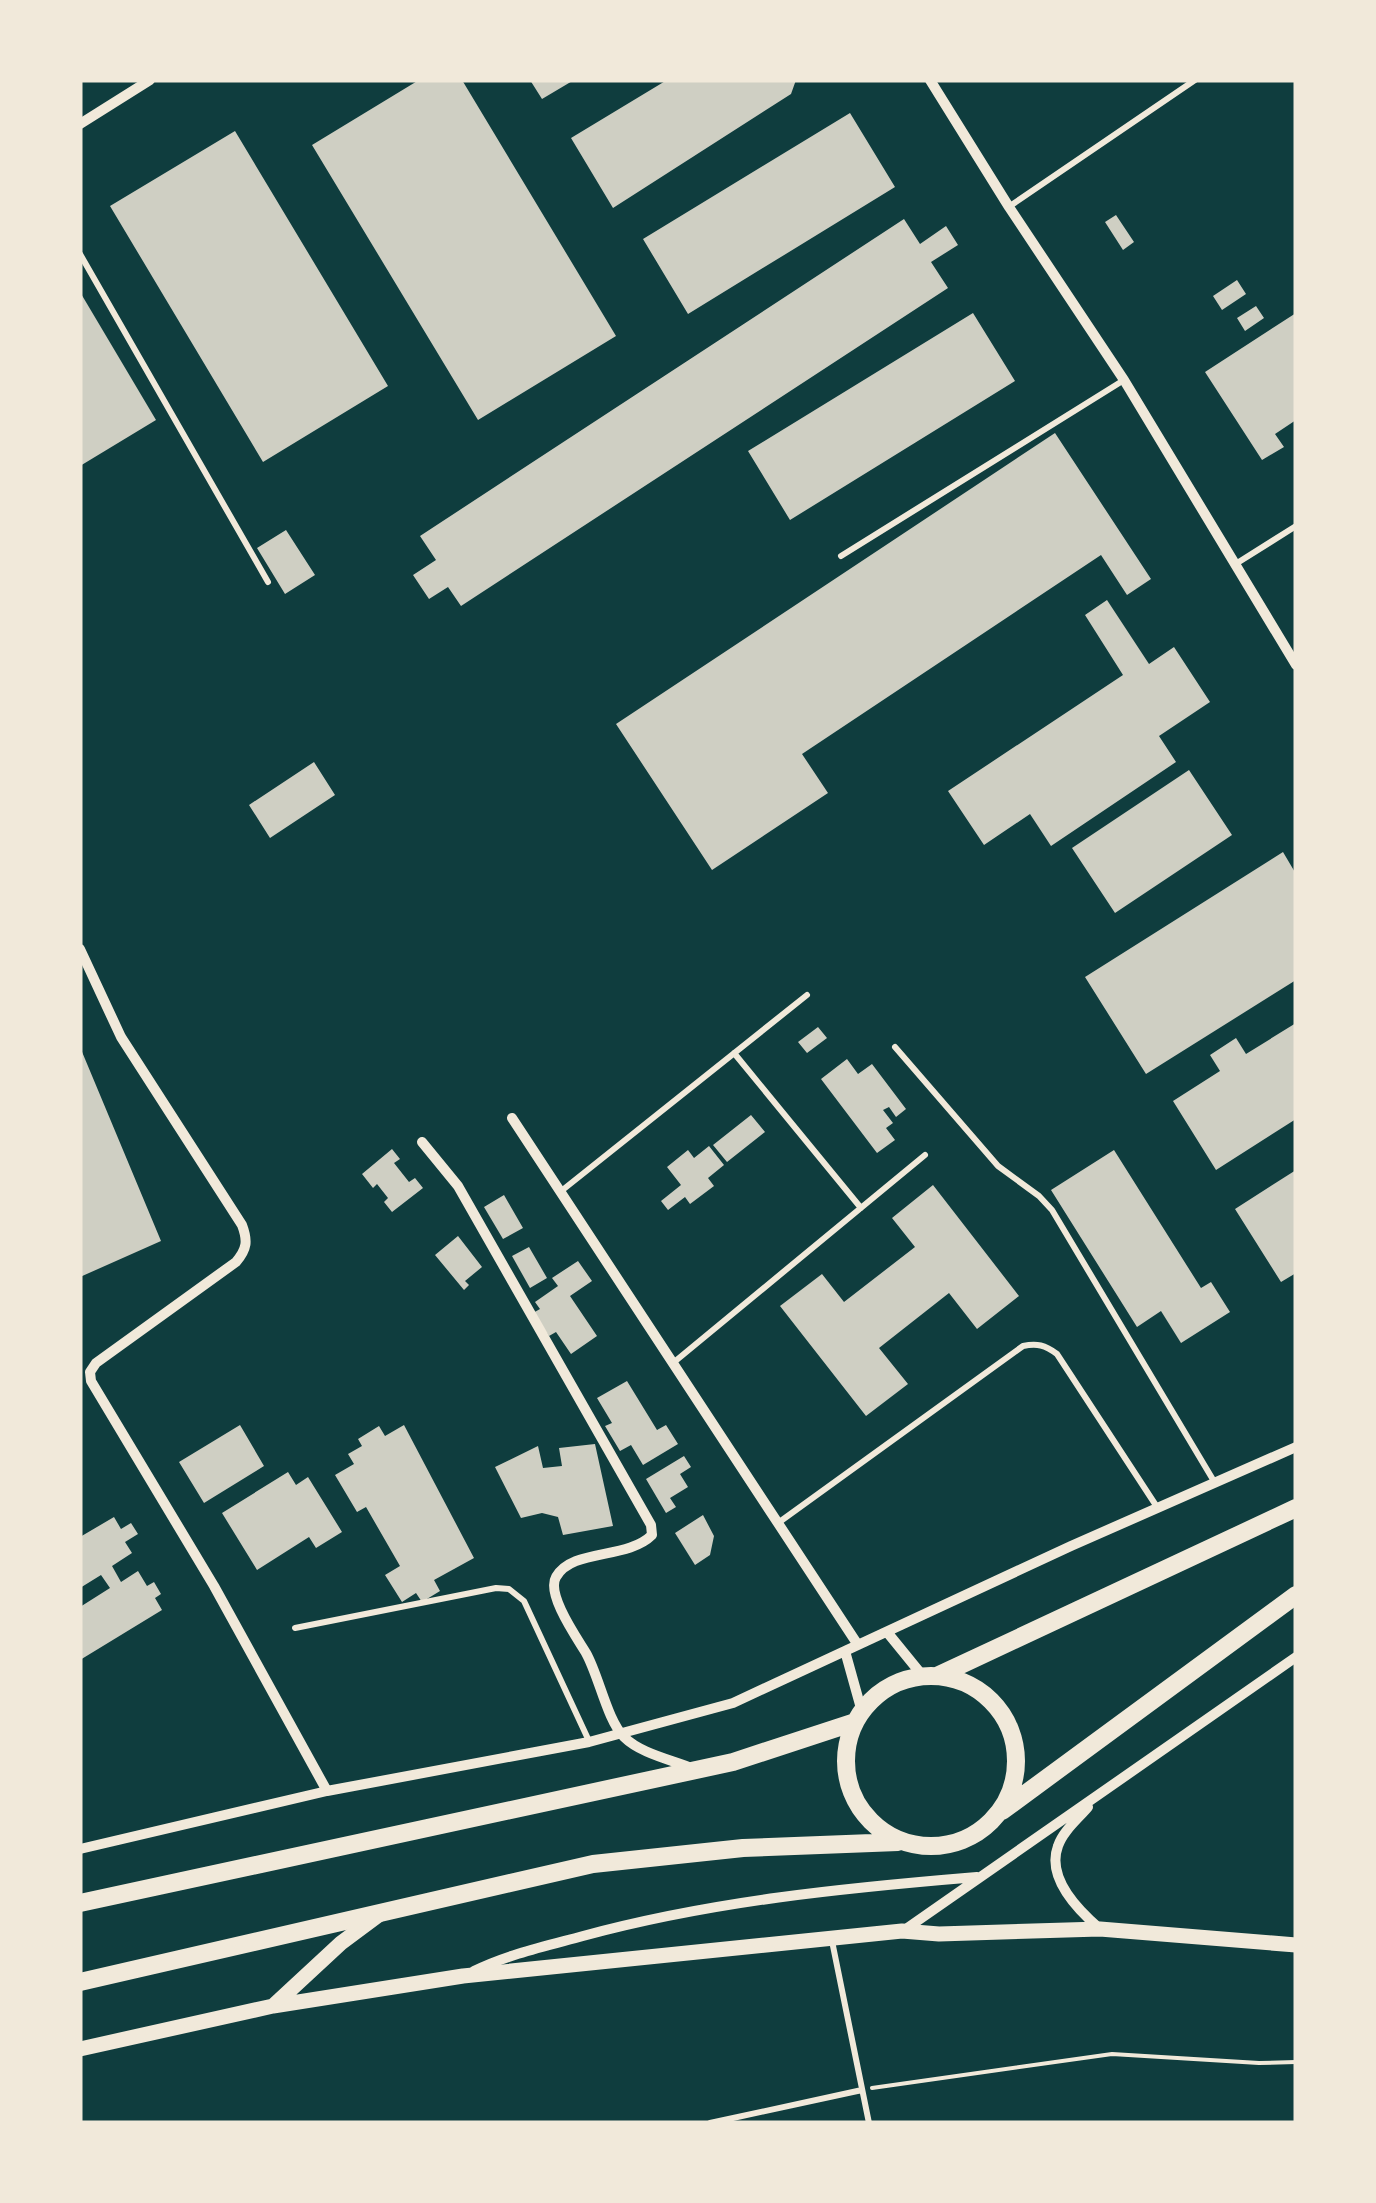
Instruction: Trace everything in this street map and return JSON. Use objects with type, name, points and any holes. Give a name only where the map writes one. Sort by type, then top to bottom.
[{"type":"main road","points":[[1296,1508],[930,1676],[886,1688],[858,1717],[845,1756],[850,1792],[876,1830],[898,1842],[918,1848],[969,1840],[1002,1810],[1296,1595]]},
{"type":"main road","points":[[930,1676],[953,1678],[980,1690],[1008,1721],[1017,1762],[1002,1810]]},
{"type":"main road","points":[[80,1904],[733,1762],[858,1717]]},
{"type":"main road","points":[[80,1982],[593,1864],[742,1848],[898,1842]]},
{"type":"street","points":[[80,124],[150,80]]},
{"type":"street","points":[[930,80],[1124,380],[1296,665]]},
{"type":"street","points":[[80,949],[107,1013],[242,1225],[247,1240],[236,1262],[96,1364],[90,1372],[91,1380],[214,1586],[327,1792]]},
{"type":"street","points":[[512,1118],[858,1645]]},
{"type":"street","points":[[422,1142],[458,1186],[650,1525],[652,1535],[639,1545],[581,1559],[557,1574],[553,1584],[555,1598],[593,1665],[621,1734],[642,1748],[695,1769]]},
{"type":"street","points":[[80,1849],[327,1792],[590,1742],[733,1703],[1296,1447]]},
{"type":"street","points":[[888,1632],[930,1676]]},
{"type":"street","points":[[845,1652],[858,1717]]},
{"type":"street","points":[[902,1932],[1296,1657]]},
{"type":"street","points":[[1098,1796],[1067,1831],[1056,1855],[1062,1885],[1073,1906],[1100,1929]]},
{"type":"street","points":[[463,1976],[499,1958],[728,1904],[846,1888],[977,1877]]},
{"type":"street","points":[[273,2006],[341,1943],[382,1912]]},
{"type":"street","points":[[80,2049],[273,2006],[463,1976],[902,1932],[1100,1929],[1296,1945]]},
{"type":"lane","points":[[1009,207],[1194,80]]},
{"type":"lane","points":[[80,254],[268,582]]},
{"type":"lane","points":[[841,556],[1124,380]]},
{"type":"lane","points":[[1234,565],[1296,526]]},
{"type":"lane","points":[[560,1192],[807,995]]},
{"type":"lane","points":[[894,1047],[998,1166],[1052,1210],[1216,1483]]},
{"type":"lane","points":[[734,1054],[862,1208]]},
{"type":"lane","points":[[673,1363],[925,1155]]},
{"type":"lane","points":[[778,1523],[1023,1346],[1035,1344],[1056,1354],[1158,1508]]},
{"type":"lane","points":[[295,1628],[496,1588],[509,1589],[524,1601],[590,1742]]},
{"type":"lane","points":[[832,1940],[869,2123]]},
{"type":"lane","points":[[710,2123],[862,2090]]},
{"type":"path","points":[[862,2090],[1112,2054],[1259,2064],[1296,2062]]},
{"type":"building","points":[[419,80],[462,80],[616,336],[478,420],[312,145]]},
{"type":"building","points":[[530,80],[574,80],[542,99]]},
{"type":"building","points":[[667,80],[796,80],[791,94],[613,208],[571,138]]},
{"type":"building","points":[[850,113],[895,187],[688,314],[643,239]]},
{"type":"building","points":[[235,131],[388,386],[263,462],[110,206]]},
{"type":"building","points":[[1116,215],[1134,242],[1123,250],[1105,222]]},
{"type":"building","points":[[904,219],[920,244],[946,226],[958,245],[931,262],[948,288],[461,606],[448,587],[429,599],[413,575],[436,560],[420,536]]},
{"type":"building","points":[[1237,280],[1246,294],[1222,310],[1213,296]]},
{"type":"building","points":[[80,292],[156,420],[80,466]]},
{"type":"building","points":[[1256,306],[1264,318],[1245,331],[1237,318]]},
{"type":"building","points":[[973,313],[1015,381],[790,520],[748,451]]},
{"type":"building","points":[[1296,313],[1296,420],[1275,434],[1284,447],[1262,460],[1205,372]]},
{"type":"building","points":[[1055,433],[1151,579],[1127,595],[1101,555],[802,754],[828,793],[712,870],[616,724]]},
{"type":"building","points":[[286,530],[315,575],[285,594],[257,548]]},
{"type":"building","points":[[1107,600],[1149,664],[1174,647],[1210,702],[1159,736],[1176,762],[1051,846],[1030,814],[984,845],[948,791],[1123,675],[1085,615]]},
{"type":"building","points":[[314,762],[335,795],[270,838],[249,805]]},
{"type":"building","points":[[1189,770],[1232,835],[1115,913],[1072,848]]},
{"type":"building","points":[[1283,852],[1296,874],[1296,980],[1146,1074],[1085,977]]},
{"type":"building","points":[[1296,1023],[1296,1119],[1216,1170],[1173,1101],[1220,1071],[1210,1055],[1236,1038],[1246,1054]]},
{"type":"building","points":[[818,1027],[827,1038],[807,1053],[798,1042]]},
{"type":"building","points":[[80,1047],[161,1241],[80,1277]]},
{"type":"building","points":[[847,1059],[858,1074],[872,1064],[906,1109],[896,1117],[889,1107],[883,1110],[893,1123],[886,1128],[895,1140],[877,1153],[821,1079]]},
{"type":"building","points":[[751,1115],[765,1132],[727,1162],[713,1145]]},
{"type":"building","points":[[709,1146],[724,1165],[708,1178],[714,1186],[690,1204],[685,1197],[668,1210],[661,1201],[681,1185],[667,1167],[688,1150],[694,1158]]},
{"type":"building","points":[[392,1149],[400,1159],[394,1163],[409,1182],[415,1178],[423,1188],[392,1212],[384,1202],[388,1198],[377,1184],[373,1188],[362,1174]]},
{"type":"building","points":[[1114,1150],[1201,1288],[1211,1282],[1230,1312],[1181,1343],[1161,1311],[1137,1327],[1051,1190]]},
{"type":"building","points":[[1296,1170],[1296,1273],[1281,1282],[1235,1209]]},
{"type":"building","points":[[933,1185],[1019,1296],[977,1329],[949,1293],[879,1348],[908,1384],[866,1416],[780,1306],[822,1274],[844,1302],[915,1247],[892,1218]]},
{"type":"building","points":[[504,1195],[523,1228],[503,1239],[484,1207]]},
{"type":"building","points":[[458,1236],[482,1267],[465,1281],[469,1285],[464,1290],[435,1255]]},
{"type":"building","points":[[529,1247],[547,1278],[530,1288],[512,1256]]},
{"type":"building","points":[[578,1261],[592,1281],[570,1296],[597,1336],[571,1354],[556,1332],[549,1336],[533,1313],[540,1309],[535,1302],[558,1286],[552,1278]]},
{"type":"building","points":[[627,1381],[657,1430],[666,1425],[678,1444],[643,1465],[631,1445],[620,1451],[605,1426],[612,1423],[597,1398]]},
{"type":"building","points":[[240,1425],[264,1466],[204,1503],[179,1462]]},
{"type":"building","points":[[404,1425],[474,1558],[434,1580],[440,1591],[422,1602],[416,1593],[402,1602],[385,1575],[400,1566],[366,1507],[357,1512],[335,1475],[354,1464],[348,1454],[362,1446],[358,1439],[379,1426],[385,1436]]},
{"type":"building","points":[[595,1444],[613,1526],[563,1535],[558,1517],[542,1513],[521,1518],[495,1467],[538,1446],[543,1468],[562,1466],[559,1448]]},
{"type":"building","points":[[684,1456],[691,1467],[680,1474],[688,1487],[670,1498],[676,1507],[666,1513],[646,1479]]},
{"type":"building","points":[[288,1472],[296,1485],[308,1477],[342,1532],[316,1548],[309,1537],[257,1570],[222,1513]]},
{"type":"building","points":[[703,1515],[714,1536],[710,1555],[695,1565],[675,1533]]},
{"type":"building","points":[[114,1517],[121,1529],[131,1523],[138,1534],[125,1542],[132,1553],[112,1566],[121,1582],[138,1571],[147,1586],[154,1582],[161,1594],[155,1598],[162,1610],[80,1660],[80,1607],[110,1588],[101,1575],[80,1588],[80,1537]]}]
